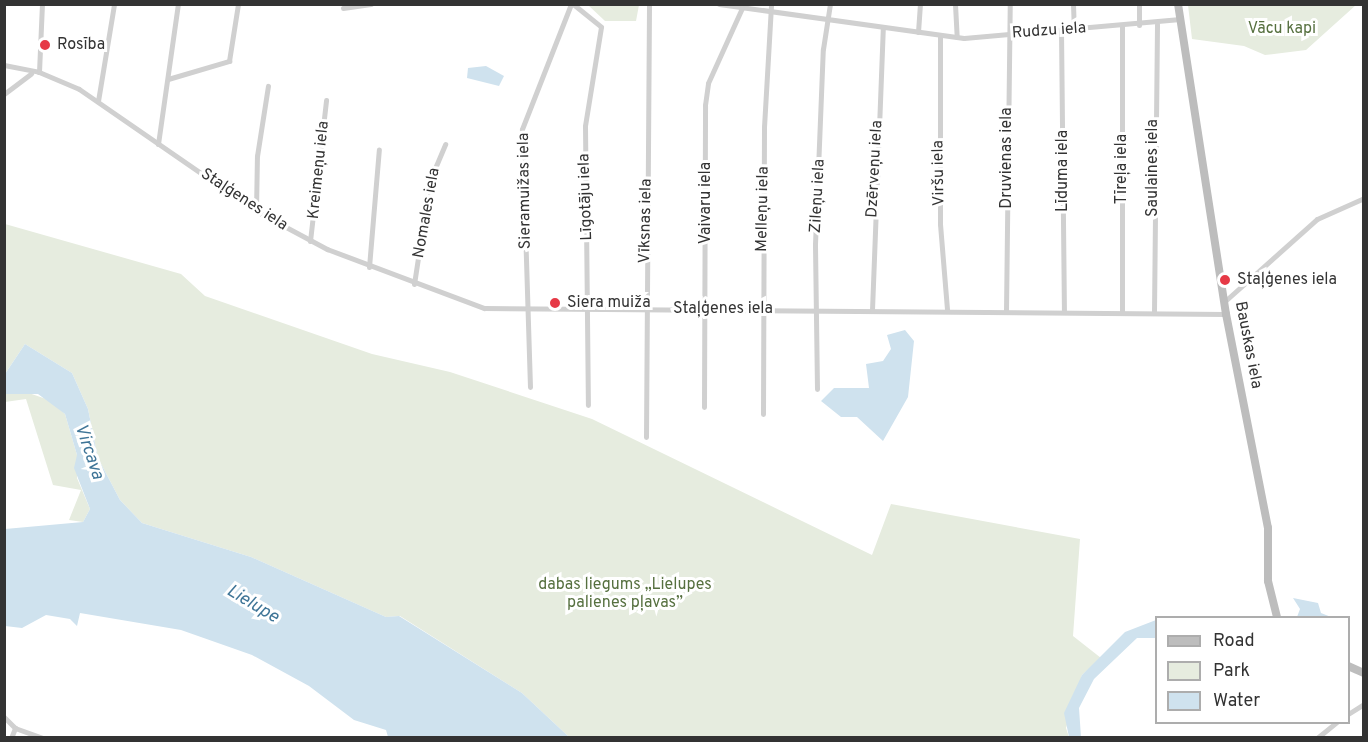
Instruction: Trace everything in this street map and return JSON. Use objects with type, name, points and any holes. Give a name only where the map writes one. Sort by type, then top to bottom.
[{"type":"street","points":[[4,94],[31,74],[39,72],[42,4]]},
{"type":"street","points":[[98,101],[114,4]]},
{"type":"street","points":[[158,144],[178,4]]},
{"type":"street","points":[[168,79],[229,61],[238,4]]},
{"type":"street","points":[[343,8],[370,4]]},
{"type":"street","name":"Līgotāju iela","points":[[572,4],[601,27],[585,126],[589,309],[588,405]]},
{"type":"street","name":"Sieramuižas iela","points":[[530,387],[522,129],[572,4]]},
{"type":"street","name":"Vīksnas iela","points":[[646,437],[649,4]]},
{"type":"street","name":"Rudzu iela","points":[[719,4],[957,37],[1157,24],[1180,19]]},
{"type":"street","name":"Melleņu iela","points":[[763,414],[762,309],[771,4]]},
{"type":"street","name":"Zileņu iela","points":[[817,389],[815,310],[830,4]]},
{"type":"street","points":[[918,32],[920,4]]},
{"type":"street","points":[[955,4],[957,37]]},
{"type":"street","name":"Druvienas iela","points":[[1006,311],[1006,34],[1011,4]]},
{"type":"street","points":[[1074,4],[1074,29]]},
{"type":"street","points":[[1139,4],[1139,25]]},
{"type":"street","name":"Bauskas iela","points":[[1178,4],[1227,314],[1268,528],[1268,581],[1277,616]]},
{"type":"street","name":"Vaivaru iela","points":[[704,407],[705,105],[708,83],[742,8]]},
{"type":"street","name":"Saulaines iela","points":[[1154,312],[1157,24]]},
{"type":"street","name":"Tīreļa iela","points":[[1122,26],[1122,312]]},
{"type":"street","name":"Dzērveņu iela","points":[[872,310],[883,27]]},
{"type":"street","name":"Līduma iela","points":[[1061,30],[1064,312]]},
{"type":"street","name":"Viršu iela","points":[[940,35],[940,224],[947,310]]},
{"type":"street","points":[[4,65],[31,74]]},
{"type":"street","name":"Staļģenes iela","points":[[39,72],[98,101],[256,211],[310,240],[369,267],[484,308],[1227,314]]},
{"type":"street","points":[[256,211],[257,156],[268,86]]},
{"type":"street","name":"Kreimeņu iela","points":[[310,240],[326,100]]},
{"type":"street","name":"Nomales iela","points":[[414,284],[430,180],[445,144]]},
{"type":"street","points":[[369,267],[379,148]]},
{"type":"street","points":[[1225,301],[1317,219],[1364,198]]},
{"type":"street","points":[[1350,667],[1364,673]]},
{"type":"street","points":[[1350,713],[1364,704]]},
{"type":"street","points":[[4,717],[15,728],[42,738]]},
{"type":"street","points":[[1317,738],[1336,724]]},
{"type":"street","points":[[11,738],[15,728]]},
{"type":"green space","name":"Vācu kapi","points":[[1188,4],[1356,5],[1306,50],[1265,55],[1244,46],[1192,39]]},
{"type":"green space","points":[[588,5],[639,5],[636,21],[605,21]]},
{"type":"green space","name":"dabas liegums „Lielupes palienes pļavas”","points":[[5,224],[181,274],[205,296],[372,354],[450,372],[592,419],[872,555],[891,504],[1080,539],[1073,636],[1101,658],[1082,675],[1066,728],[1069,737],[569,737],[522,693],[400,616],[386,617],[251,557],[142,523],[120,500],[98,458],[88,409],[72,373],[25,344],[5,374]]},
{"type":"green space","points":[[23,391],[49,400],[65,414],[77,455],[77,478],[90,509],[83,522],[69,520],[81,490],[53,485],[26,399],[5,402],[5,394]]},
{"type":"water","points":[[486,66],[504,76],[499,86],[467,78],[468,68]]},
{"type":"water","points":[[905,330],[914,341],[908,397],[883,441],[857,417],[841,417],[821,401],[834,388],[869,388],[866,364],[883,361],[891,349],[887,335]]},
{"type":"water","points":[[25,344],[72,373],[88,409],[98,458],[120,500],[142,523],[251,557],[386,617],[399,616],[522,693],[569,737],[388,737],[386,730],[354,720],[309,686],[252,655],[181,630],[80,613],[77,626],[70,619],[46,615],[22,628],[5,626],[5,529],[83,522],[90,509],[74,468],[77,455],[65,414],[38,394],[5,394],[5,374]]},
{"type":"water","points":[[1293,598],[1318,603],[1321,613],[1328,616],[1297,616],[1300,609]]},
{"type":"water","points":[[1155,620],[1155,638],[1137,638],[1094,679],[1079,708],[1081,737],[1069,737],[1064,713],[1082,675],[1125,632]]},
{"type":"place","name":"Rosība","points":[[45,45]]},
{"type":"place","name":"Staļģenes iela","points":[[1225,280]]},
{"type":"place","name":"Siera muiža","points":[[555,303]]},
{"type":"water label","name":"Vircava","points":[[88,452]]},
{"type":"water label","name":"Lielupe","points":[[252,605]]}]
